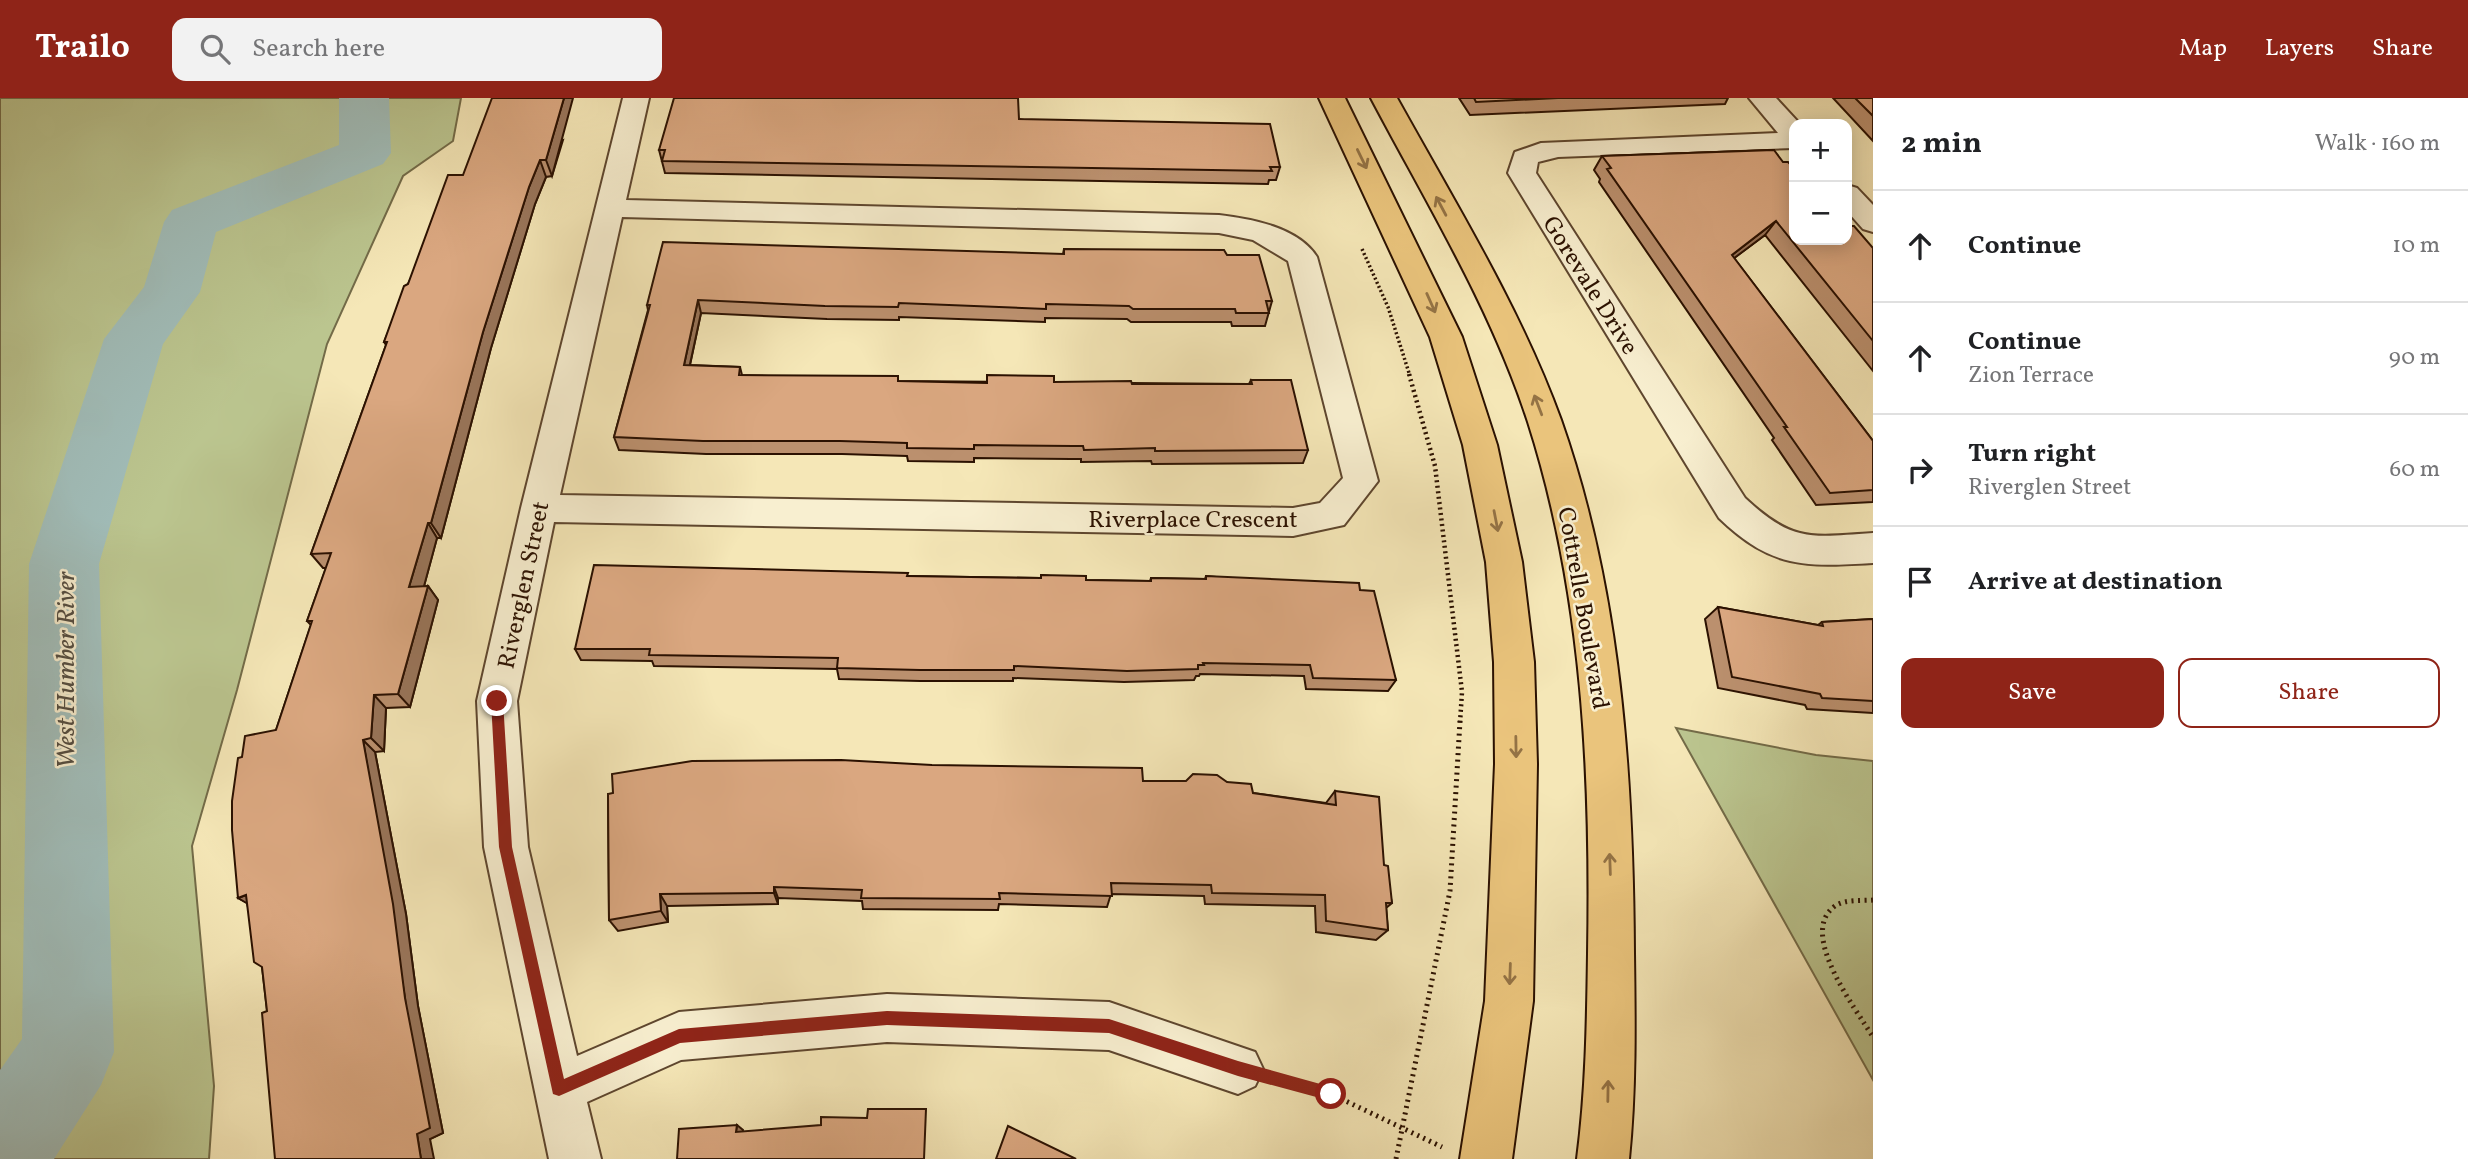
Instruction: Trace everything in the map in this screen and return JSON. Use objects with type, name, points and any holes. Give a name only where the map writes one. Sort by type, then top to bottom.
[{"type":"main road","points":[[1332,98],[1403,241],[1446,337],[1480,445],[1504,562],[1514,662],[1515,803],[1509,1002],[1486,1159]]},
{"type":"main road","name":"Cottrelle Boulevard","points":[[1384,98],[1518,355],[1545,423],[1584,580],[1606,742],[1612,912],[1608,1122],[1603,1159]]},
{"type":"street","name":"Riverglen Street","points":[[575,1159],[506,847],[497,701],[539,508],[636,98]]},
{"type":"street","points":[[1762,98],[1789,128]]},
{"type":"street","name":"Gorevale Drive","points":[[1789,140],[1549,150],[1525,158],[1521,173],[1732,508],[1751,526],[1779,542],[1807,551],[1873,548]]},
{"type":"street","points":[[1852,200],[1873,223]]},
{"type":"street","name":"Riverplace Crescent","points":[[539,508],[1293,522],[1331,515],[1361,481],[1302,257],[1279,239],[1250,228],[1219,224],[610,208]]},
{"type":"street","points":[[559,1089],[679,1036],[887,1018],[1109,1026],[1238,1069]]},
{"type":"path","points":[[1357,238],[1388,307],[1424,419],[1442,510],[1462,692],[1450,891],[1396,1159]]},
{"type":"path","points":[[1873,900],[1836,905],[1826,914],[1821,934],[1828,960],[1873,1037]]},
{"type":"path","points":[[1238,1069],[1331,1094],[1447,1149]]},
{"type":"green space","points":[[0,98],[461,98],[453,141],[403,176],[327,344],[237,690],[192,846],[214,1086],[209,1159],[0,1159]]},
{"type":"green space","points":[[1676,728],[1816,755],[1873,761],[1873,1080]]},
{"type":"building","points":[[492,98],[564,98],[546,160],[540,160],[529,187],[483,332],[431,523],[428,523],[409,587],[428,586],[398,694],[374,695],[371,738],[363,740],[393,904],[405,998],[430,1128],[417,1134],[421,1159],[275,1159],[262,1013],[267,1011],[262,967],[254,962],[246,895],[238,898],[232,801],[238,758],[242,757],[245,736],[276,730],[312,621],[307,621],[331,553],[311,554],[387,342],[384,342],[404,286],[408,284],[448,175],[463,175]]},
{"type":"building","points":[[674,98],[1018,98],[1019,119],[1270,124],[1280,167],[1270,167],[1272,171],[662,161],[665,150],[659,150]]},
{"type":"building","points":[[1474,98],[1558,98],[1476,102]]},
{"type":"building","points":[[1855,98],[1873,98],[1873,116]]},
{"type":"building","points":[[1774,150],[1783,162],[1789,163],[1789,237],[1776,221],[1732,255],[1873,441],[1873,490],[1830,493],[1607,169],[1611,168],[1602,156]]},
{"type":"building","points":[[1854,226],[1873,248],[1873,341],[1795,245],[1852,245]]},
{"type":"building","points":[[663,242],[1064,254],[1064,249],[1224,250],[1227,255],[1259,255],[1272,301],[1266,301],[1269,313],[1236,313],[1235,309],[1133,309],[1129,306],[1046,304],[1046,309],[899,303],[898,307],[825,306],[698,300],[684,365],[740,367],[739,375],[898,376],[898,381],[987,383],[987,375],[1054,376],[1054,382],[1131,381],[1132,384],[1252,384],[1251,380],[1291,380],[1308,450],[1084,450],[1083,446],[974,445],[974,449],[907,448],[907,443],[703,441],[614,437],[650,305],[647,305]]},
{"type":"building","points":[[594,565],[908,573],[907,576],[1041,578],[1041,575],[1086,576],[1086,580],[1151,581],[1151,578],[1206,579],[1206,576],[1359,583],[1360,590],[1374,591],[1396,680],[1313,678],[1310,665],[1203,663],[1204,665],[1198,665],[1198,669],[1127,671],[1014,666],[1014,670],[920,670],[837,668],[838,658],[649,655],[650,649],[575,649]]},
{"type":"building","points":[[1718,607],[1823,626],[1822,622],[1873,619],[1873,701],[1822,698],[1820,694],[1732,677]]},
{"type":"building","points":[[841,760],[932,765],[1142,768],[1143,781],[1186,781],[1193,774],[1217,775],[1227,782],[1251,784],[1253,793],[1336,805],[1335,791],[1379,797],[1384,865],[1388,866],[1392,903],[1386,903],[1388,930],[1326,921],[1325,895],[1212,893],[1211,885],[1111,883],[1112,896],[999,893],[1000,899],[861,898],[862,890],[774,887],[774,893],[660,894],[661,911],[609,920],[608,794],[613,793],[612,774],[692,761]]},
{"type":"building","points":[[868,1109],[926,1109],[924,1159],[677,1159],[679,1129],[737,1125],[736,1132],[821,1125],[821,1117],[867,1118]]},
{"type":"building","points":[[1008,1126],[1076,1159],[996,1159]]},
{"type":"waterway","name":"West Humber River","points":[[0,1155],[68,1052],[64,564],[134,339],[171,292],[191,222],[365,153],[364,98]]},
{"type":"route","points":[[497,701],[506,847],[559,1089],[679,1036],[887,1018],[1109,1026],[1238,1069],[1331,1094]]}]
